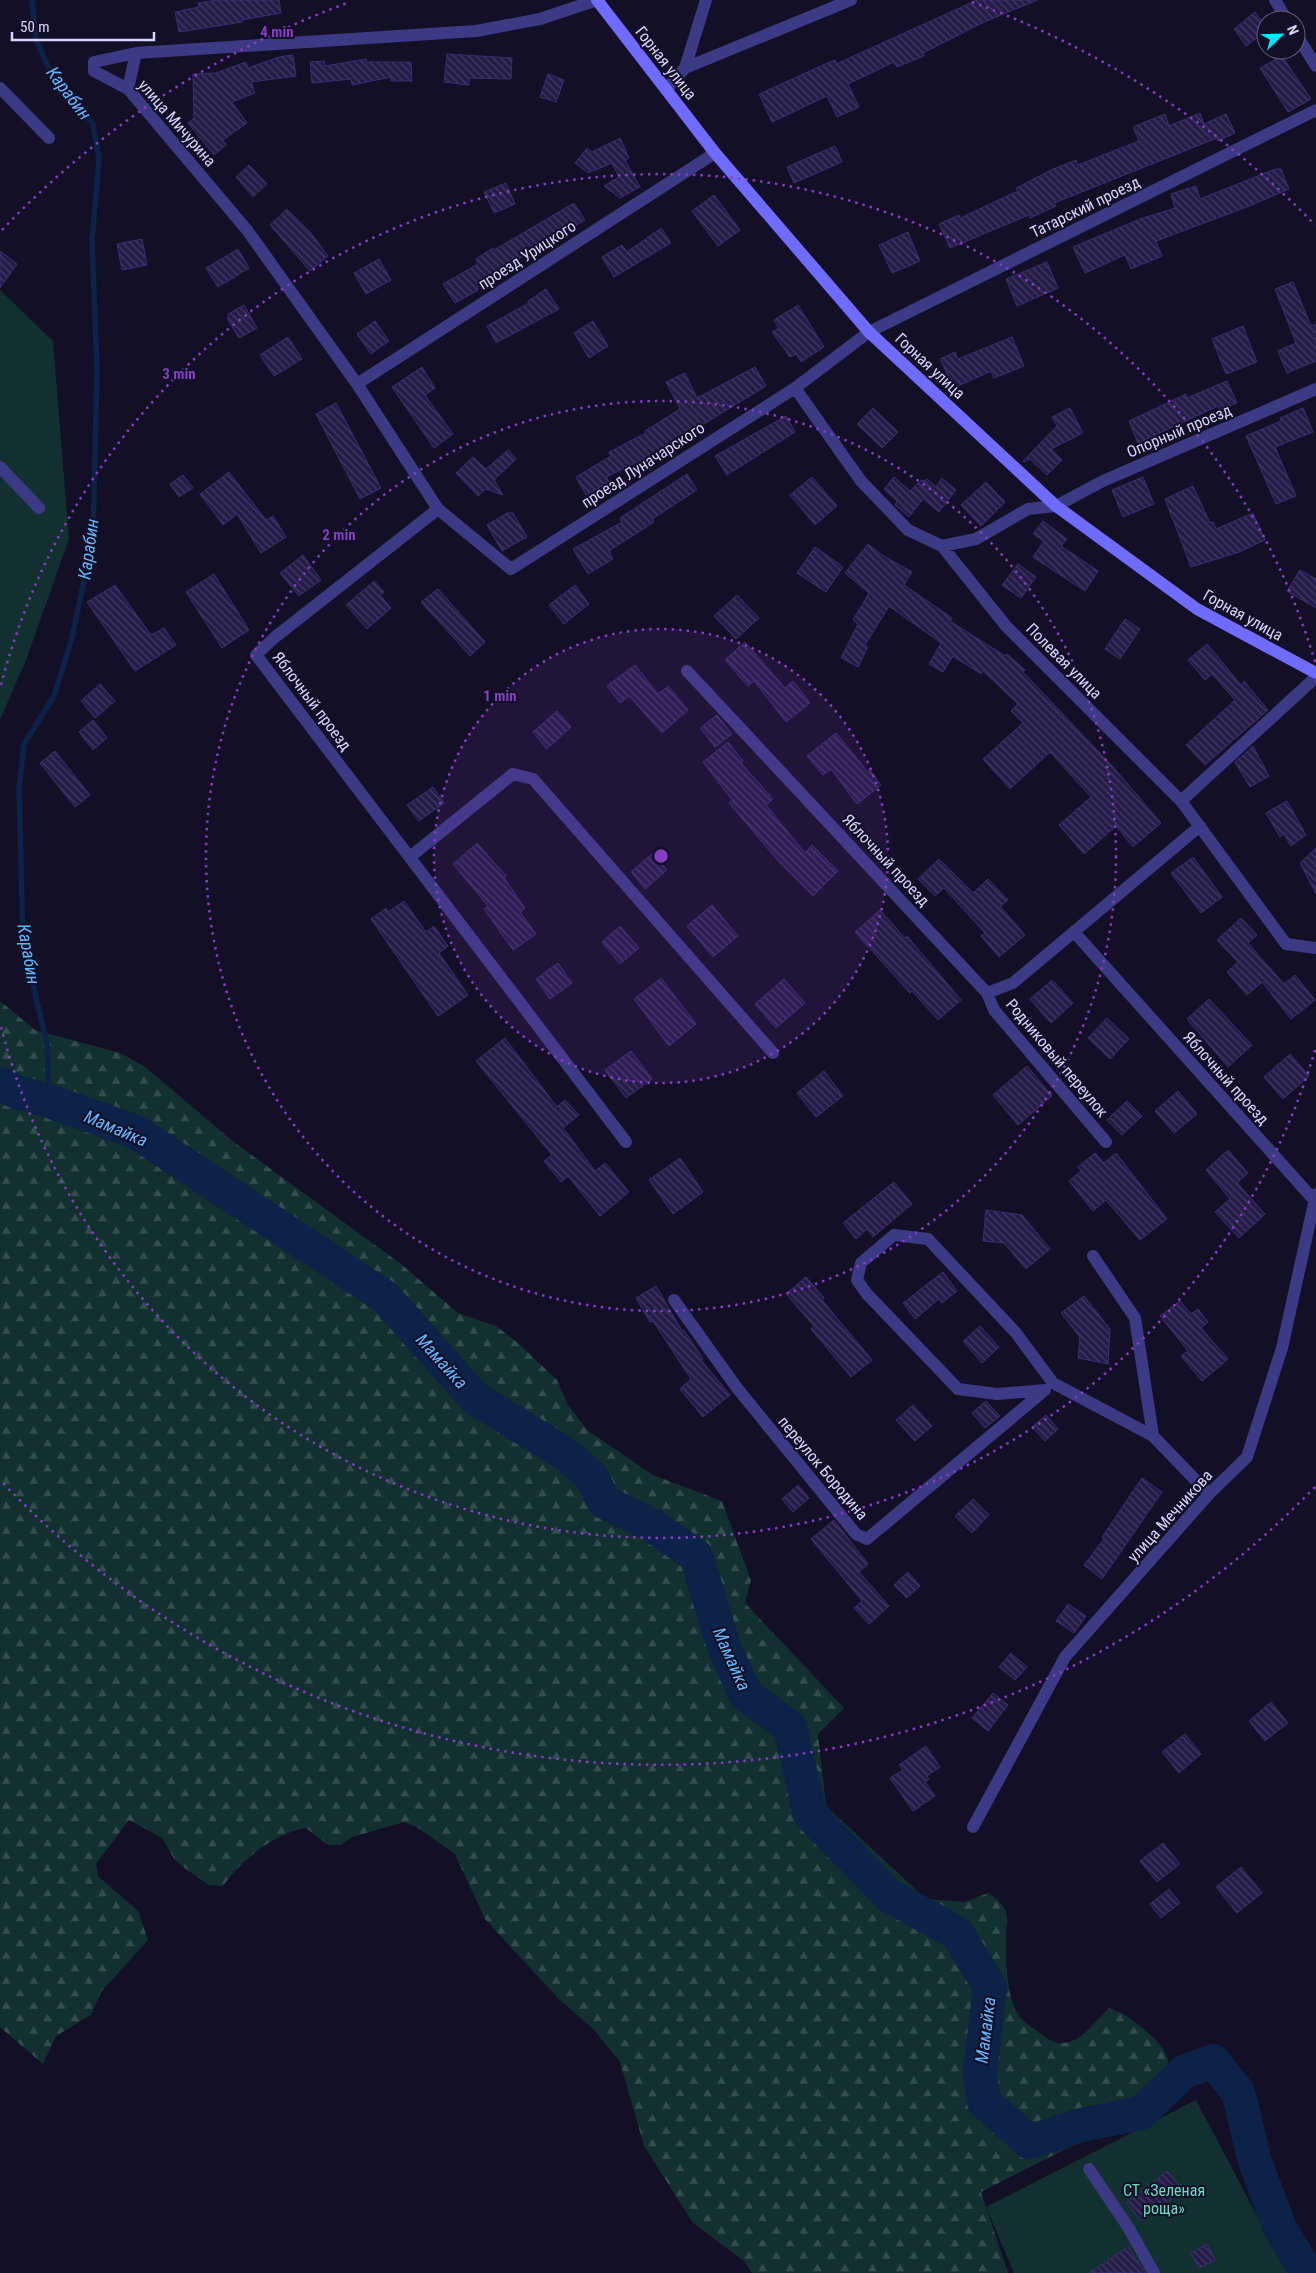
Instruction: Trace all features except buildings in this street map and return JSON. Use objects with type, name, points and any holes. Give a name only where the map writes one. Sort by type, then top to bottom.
[{"type":"street","name":"улица Мичурина","points":[[438,509],[357,384],[247,230],[128,89],[94,71],[94,62],[136,53],[476,31],[540,19],[597,0]]},
{"type":"street","name":"Горная улица","points":[[597,0],[715,153],[869,332],[1056,506],[1197,609],[1316,673]]},
{"type":"street","points":[[666,90],[685,68],[706,0]]},
{"type":"street","points":[[685,68],[851,0]]},
{"type":"street","points":[[1306,50],[1316,66]]},
{"type":"street","points":[[128,89],[136,53]]},
{"type":"street","points":[[0,88],[49,138]]},
{"type":"street","name":"Татарский проезд","points":[[869,332],[1316,110]]},
{"type":"street","name":"проезд Урицкого","points":[[357,384],[715,153]]},
{"type":"street","name":"проезд Луначарского","points":[[438,509],[511,569],[795,388],[869,332]]},
{"type":"street","name":"Полевая улица","points":[[795,388],[861,481],[908,530],[942,546],[1006,626],[1182,801],[1286,944],[1316,948]]},
{"type":"street","name":"Опорный проезд","points":[[1056,506],[1103,481],[1316,389]]},
{"type":"street","points":[[0,467],[39,508]]},
{"type":"street","points":[[942,546],[976,539],[1028,509],[1056,506]]},
{"type":"street","name":"Яблочный проезд","points":[[438,509],[274,638],[256,656],[626,1142]]},
{"type":"street","name":"Яблочный проезд","points":[[687,671],[987,993]]},
{"type":"street","points":[[1182,801],[1316,677]]},
{"type":"street","points":[[410,857],[514,774],[534,779],[774,1053]]},
{"type":"street","points":[[987,993],[1013,983],[1200,826]]},
{"type":"street","name":"Яблочный проезд","points":[[1074,932],[1315,1197]]},
{"type":"street","name":"Родниковый переулок","points":[[987,993],[994,1010],[1106,1142]]},
{"type":"street","name":"улица Мечникова","points":[[973,1827],[1065,1657],[1209,1494],[1247,1457],[1282,1348],[1315,1197]]},
{"type":"street","points":[[1049,1387],[1016,1333],[928,1239],[894,1235],[861,1263],[857,1280],[958,1389],[997,1394],[1049,1387],[1154,1436],[1209,1494]]},
{"type":"street","points":[[1092,1256],[1135,1318],[1154,1436]]},
{"type":"street","name":"переулок Бородина","points":[[674,1300],[736,1388],[856,1534],[866,1539],[1049,1387]]},
{"type":"street","points":[[1089,2169],[1128,2227],[1154,2273]]},
{"type":"green space","points":[[0,290],[53,341],[69,539],[26,660],[0,720]]},
{"type":"green space","points":[[0,1001],[35,1030],[120,1053],[144,1066],[235,1143],[401,1264],[458,1313],[496,1326],[518,1343],[557,1380],[568,1405],[587,1430],[653,1475],[722,1501],[751,1580],[745,1603],[844,1708],[818,1734],[826,1806],[926,1899],[965,1902],[988,1893],[1001,1904],[1007,1915],[1007,1967],[1011,1997],[1018,2014],[1028,2025],[1051,2041],[1070,2042],[1086,2032],[1109,2008],[1130,2019],[1154,2038],[1162,2047],[1169,2065],[1163,2111],[1116,2124],[981,2192],[1008,2273],[752,2273],[744,2261],[693,2223],[644,2146],[620,2062],[595,2031],[558,1998],[485,1919],[455,1854],[418,1828],[404,1822],[352,1837],[341,1845],[328,1845],[306,1828],[294,1831],[260,1849],[230,1876],[223,1886],[209,1885],[186,1869],[175,1860],[162,1838],[129,1820],[96,1864],[98,1876],[138,1911],[148,1940],[101,1992],[91,2015],[56,2036],[43,2064],[0,2027]]},
{"type":"green space","name":"СТ «Зеленая роща»","points":[[1196,2100],[1262,2225],[1292,2273],[1014,2273],[986,2207]]},
{"type":"waterway","name":"Карабин","points":[[32,0],[36,39],[51,74],[93,124],[99,159],[92,240],[97,370],[93,537],[72,638],[54,696],[24,744],[19,788],[23,943],[47,1043],[49,1101]]},
{"type":"waterway","name":"Мамайка","points":[[0,1084],[17,1092],[49,1101],[136,1132],[385,1297],[475,1398],[567,1455],[592,1477],[604,1502],[652,1525],[696,1556],[725,1650],[746,1695],[790,1727],[810,1814],[888,1895],[957,1933],[990,1987],[980,2072],[984,2102],[1029,2142],[1081,2125],[1141,2113],[1184,2072],[1213,2061],[1238,2092],[1255,2162],[1280,2228],[1307,2273]]}]
